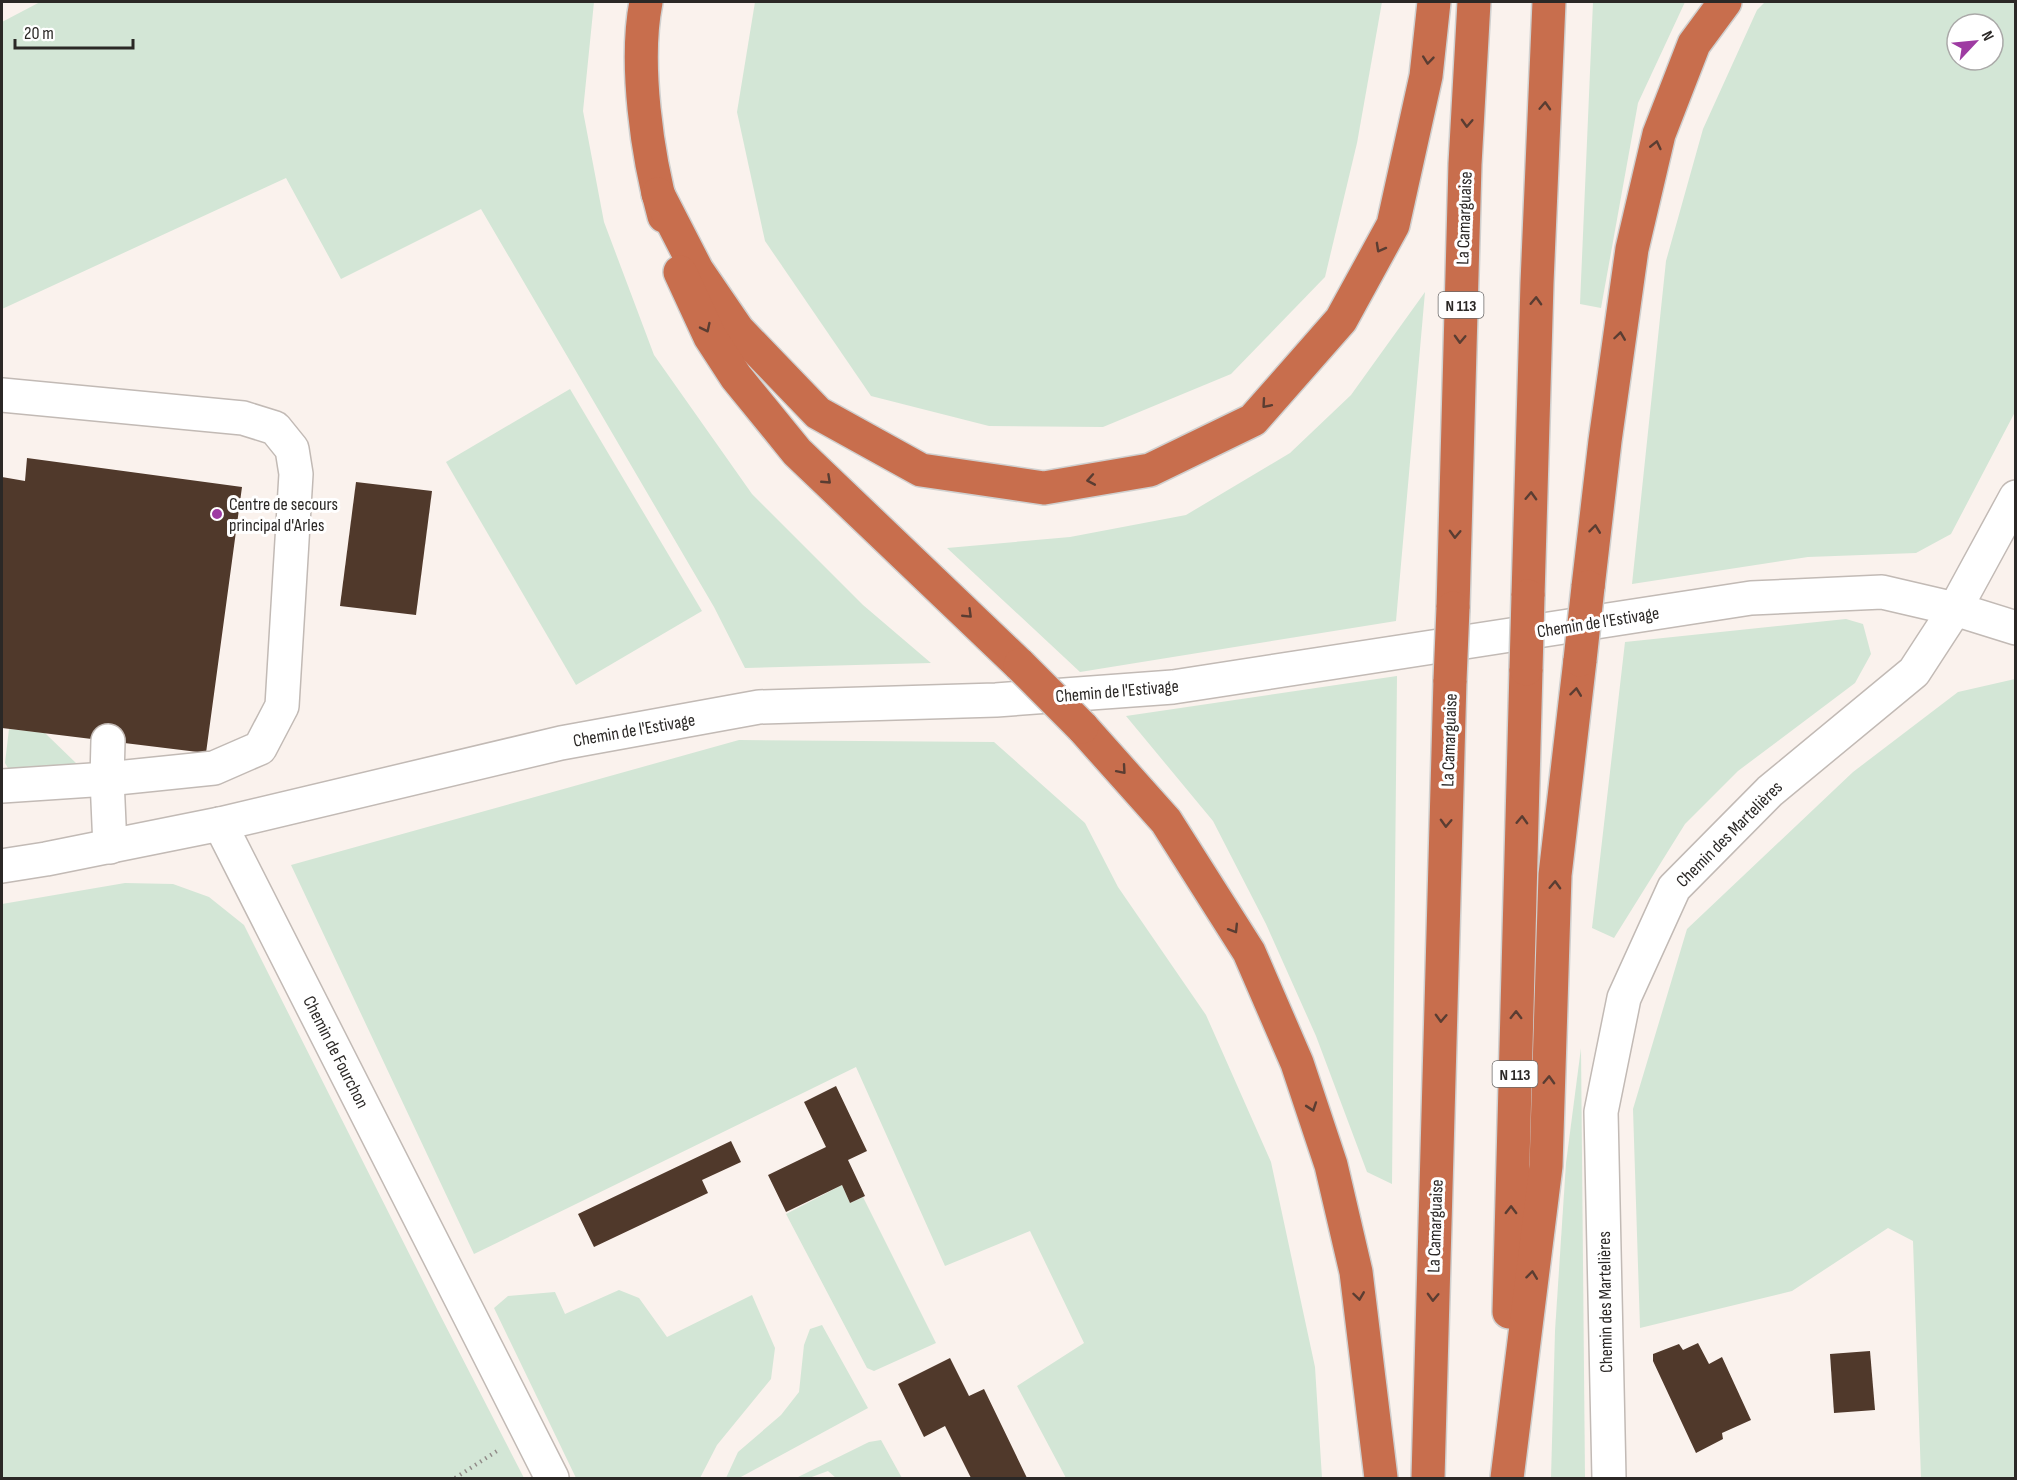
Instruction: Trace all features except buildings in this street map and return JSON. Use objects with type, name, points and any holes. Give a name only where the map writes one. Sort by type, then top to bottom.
[{"type":"highway","points":[[646,2],[642,23],[644,105],[658,194],[682,278],[710,337],[736,377],[797,452],[1020,665],[1082,727],[1166,821],[1249,952],[1297,1063],[1331,1165],[1356,1272],[1381,1479]]},
{"type":"highway","points":[[658,194],[697,270],[738,330],[818,413],[921,470],[1044,488],[1150,470],[1253,420],[1341,320],[1393,225],[1426,76],[1434,2]]},
{"type":"highway","name":"La Camarguaise","points":[[1428,1479],[1465,164],[1474,2]]},
{"type":"highway","name":"N 113","points":[[1506,1479],[1528,596],[1549,2]]},
{"type":"highway","points":[[1506,1479],[1546,1166],[1555,875],[1605,441],[1632,249],[1659,134],[1694,44],[1725,2]]},
{"type":"street","points":[[2,395],[243,418],[275,428],[292,449],[296,474],[282,706],[260,748],[214,768],[107,779],[2,786]]},
{"type":"street","name":"Chemin des Martelières","points":[[1609,1479],[1601,1112],[1624,998],[1674,888],[1770,791],[1914,672],[1954,609],[2016,497]]},
{"type":"street","name":"Chemin de l'Estivage","points":[[220,824],[561,743],[759,707],[996,700],[1173,687],[1750,598],[1882,592],[1954,609],[2016,628]]},
{"type":"street","points":[[108,741],[110,846]]},
{"type":"street","points":[[2,866],[220,824]]},
{"type":"street","name":"Chemin de Fourchon","points":[[220,824],[552,1479]]},
{"type":"path","points":[[455,1479],[485,1457],[529,1432]]},
{"type":"green space","points":[[40,2],[594,2],[583,111],[604,222],[654,355],[752,494],[863,605],[931,663],[745,668],[714,607],[481,209],[341,279],[286,178],[2,309],[2,22]]},
{"type":"green space","points":[[755,2],[1382,2],[1357,143],[1325,277],[1231,374],[1103,427],[989,426],[871,396],[765,241],[737,112]]},
{"type":"green space","points":[[1593,2],[1685,2],[1638,103],[1601,308],[1580,304]]},
{"type":"green space","points":[[1765,2],[2015,2],[2015,412],[1951,534],[1916,553],[1808,557],[1632,584],[1666,261],[1703,129],[1757,10]]},
{"type":"green space","points":[[1425,292],[1396,621],[1080,672],[947,548],[1070,537],[1186,515],[1290,453],[1351,395]]},
{"type":"green space","points":[[570,389],[702,611],[576,685],[446,462]]},
{"type":"green space","points":[[1846,619],[1863,624],[1871,654],[1855,683],[1738,771],[1685,824],[1614,938],[1592,928],[1625,642]]},
{"type":"green space","points":[[1397,676],[1392,1184],[1367,1172],[1316,1036],[1266,924],[1213,821],[1126,716]]},
{"type":"green space","points":[[2015,679],[2015,1478],[1921,1478],[1913,1241],[1888,1228],[1792,1291],[1640,1328],[1633,1109],[1687,929],[1853,772],[1958,692]]},
{"type":"green space","points":[[9,729],[45,733],[79,766],[12,775],[5,763]]},
{"type":"green space","points":[[739,740],[994,742],[1085,823],[1118,887],[1206,1015],[1271,1162],[1315,1367],[1322,1478],[1066,1478],[1017,1386],[1084,1343],[1030,1231],[945,1266],[856,1067],[474,1254],[291,865]]},
{"type":"green space","points":[[125,883],[173,884],[209,897],[244,925],[524,1478],[2,1478],[2,904]]},
{"type":"green space","points":[[1581,1048],[1585,1478],[1551,1478],[1555,1331],[1566,1163]]},
{"type":"green space","points":[[842,1185],[850,1203],[863,1197],[936,1343],[874,1371],[867,1368],[786,1214]]},
{"type":"green space","points":[[619,1290],[639,1298],[667,1337],[752,1295],[775,1348],[771,1379],[717,1445],[700,1478],[576,1478],[494,1308],[508,1296],[555,1292],[565,1314]]},
{"type":"green space","points":[[822,1325],[868,1408],[739,1478],[726,1478],[738,1452],[781,1415],[799,1392],[804,1345],[810,1329]]},
{"type":"green space","points":[[881,1440],[902,1478],[836,1478],[828,1471],[809,1478],[796,1478],[869,1442]]},
{"type":"place","name":"Centre de secours principal d'Arles","points":[[217,514]]}]
